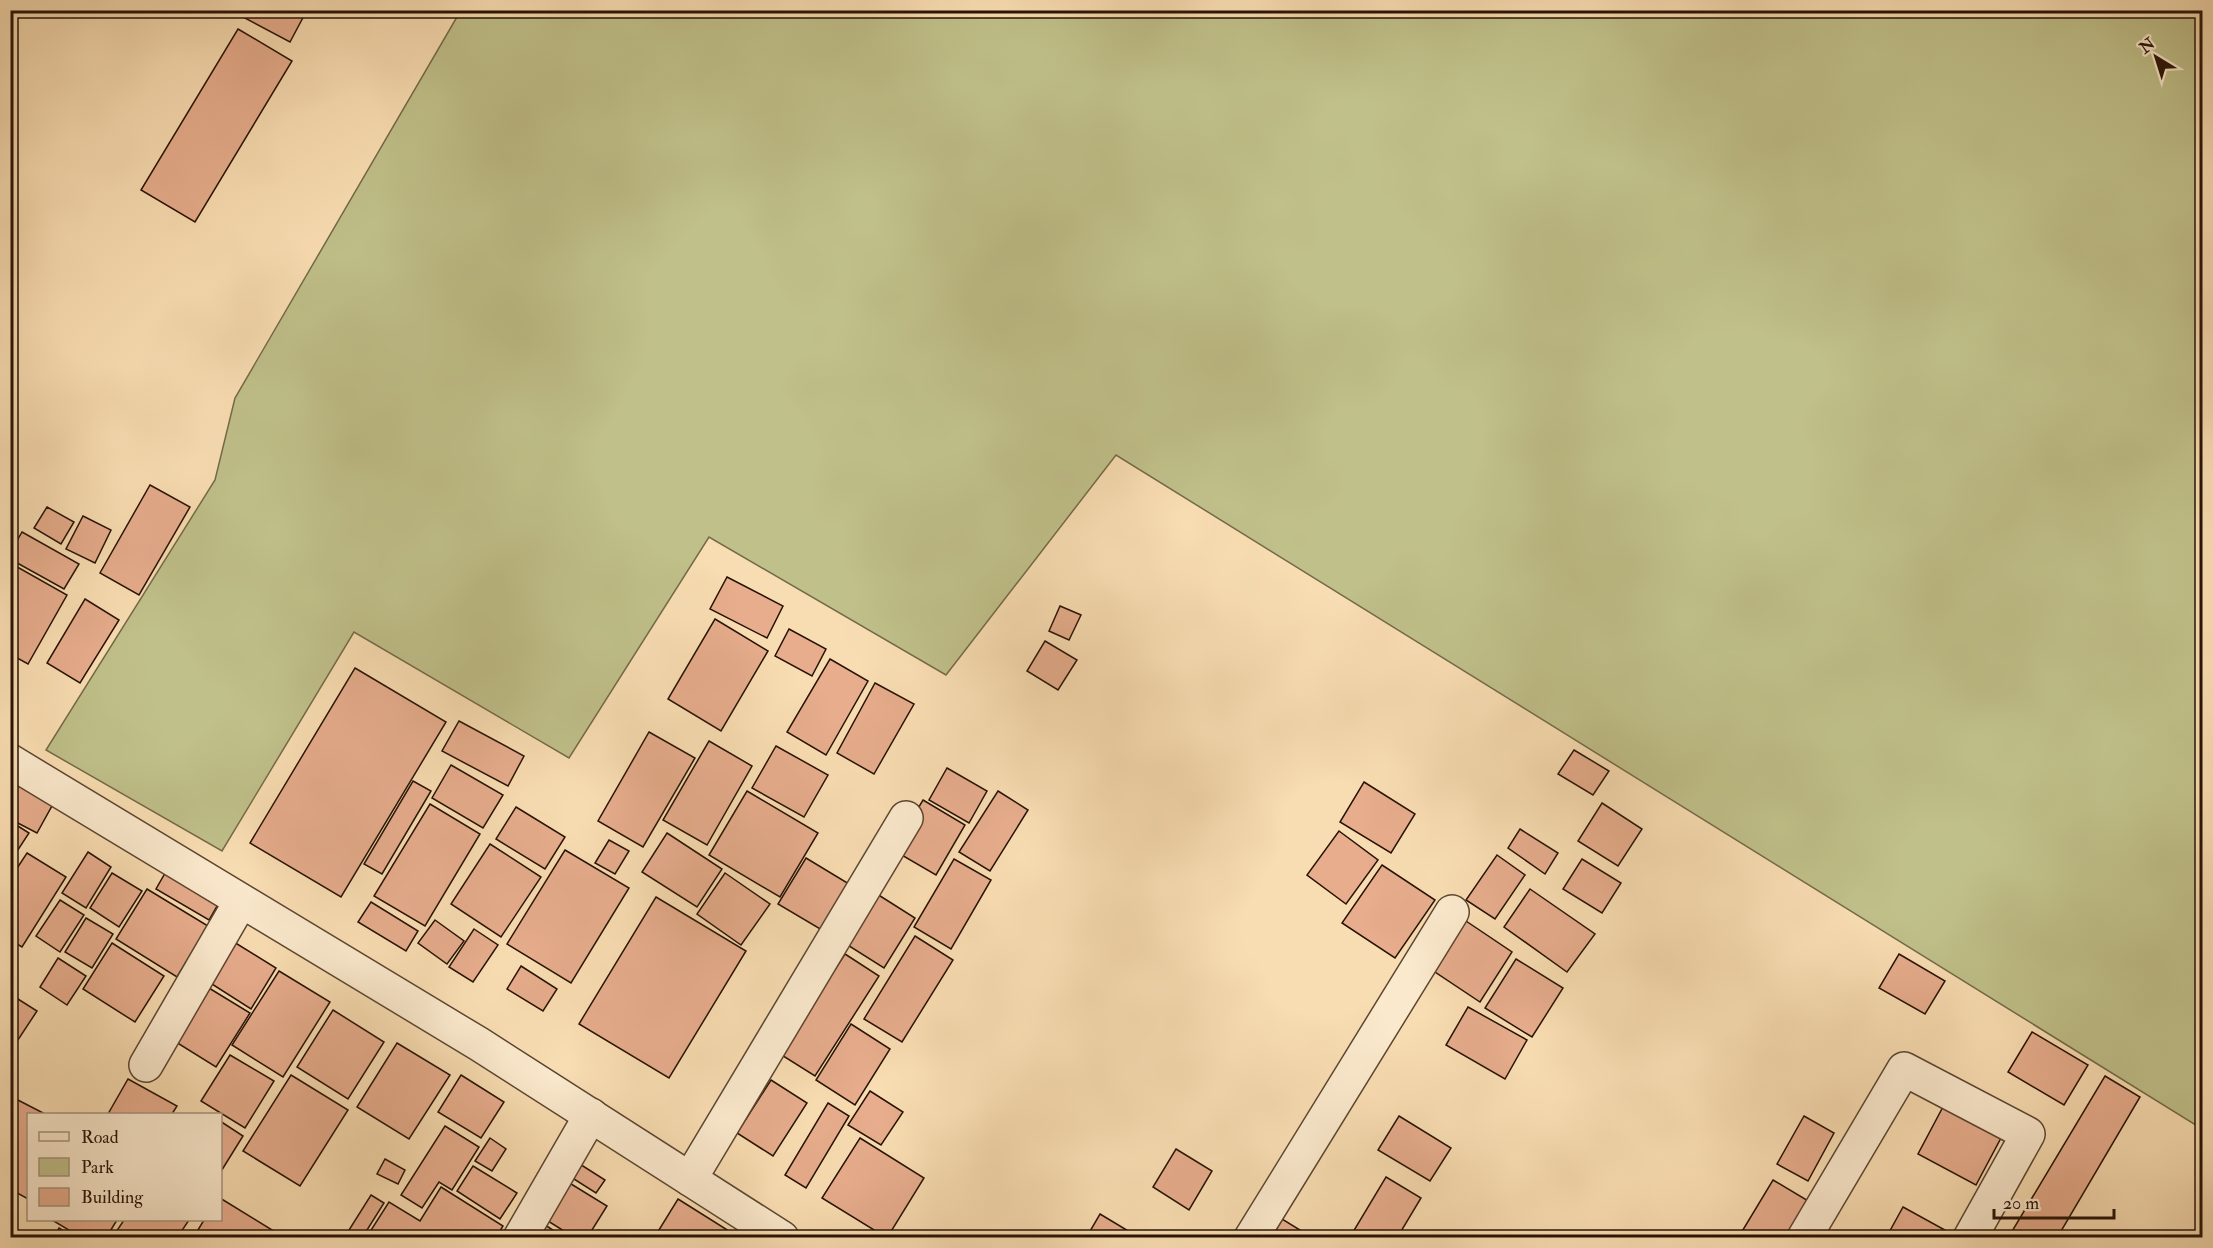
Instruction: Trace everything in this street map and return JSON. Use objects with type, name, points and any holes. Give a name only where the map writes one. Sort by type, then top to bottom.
[{"type":"street","points":[[10,761],[591,1115],[782,1238]]},
{"type":"street","points":[[690,1179],[906,818]]},
{"type":"street","points":[[146,1065],[241,901]]},
{"type":"street","points":[[1251,1238],[1452,912]]},
{"type":"street","points":[[1804,1238],[1904,1069],[2028,1134],[1970,1238]]},
{"type":"street","points":[[520,1238],[591,1115]]},
{"type":"green space","points":[[461,10],[2202,11],[2202,1129],[1116,455],[946,675],[709,537],[569,758],[354,632],[222,851],[46,750],[215,480],[235,398]]},
{"type":"building","points":[[244,10],[307,10],[290,42],[241,16]]},
{"type":"building","points":[[238,29],[292,61],[195,222],[141,190]]},
{"type":"building","points":[[150,485],[190,507],[139,595],[100,573]]},
{"type":"building","points":[[47,507],[74,522],[61,544],[34,528]]},
{"type":"building","points":[[83,516],[111,530],[95,563],[66,549]]},
{"type":"building","points":[[22,532],[79,564],[64,589],[10,559],[10,553]]},
{"type":"building","points":[[12,564],[67,595],[28,664],[10,654]]},
{"type":"building","points":[[727,577],[783,606],[767,638],[710,609]]},
{"type":"building","points":[[85,599],[119,620],[80,683],[47,663]]},
{"type":"building","points":[[1060,606],[1081,615],[1069,640],[1049,631]]},
{"type":"building","points":[[715,619],[768,651],[721,731],[668,699]]},
{"type":"building","points":[[789,629],[826,649],[812,676],[775,656]]},
{"type":"building","points":[[1045,641],[1077,660],[1058,690],[1027,671]]},
{"type":"building","points":[[830,659],[868,681],[826,755],[787,732]]},
{"type":"building","points":[[355,668],[446,722],[341,897],[250,843]]},
{"type":"building","points":[[875,683],[914,704],[874,774],[837,753]]},
{"type":"building","points":[[459,721],[524,756],[508,786],[442,751]]},
{"type":"building","points":[[649,732],[695,758],[643,847],[598,821]]},
{"type":"building","points":[[709,741],[752,766],[707,845],[663,820]]},
{"type":"building","points":[[776,746],[828,775],[804,817],[752,788]]},
{"type":"building","points":[[1574,750],[1609,771],[1593,795],[1558,774]]},
{"type":"building","points":[[451,765],[503,795],[483,828],[432,798]]},
{"type":"building","points":[[947,768],[987,791],[969,823],[929,800]]},
{"type":"building","points":[[10,781],[53,804],[37,833],[10,819]]},
{"type":"building","points":[[413,781],[431,791],[382,874],[364,864]]},
{"type":"building","points":[[1364,782],[1415,814],[1391,853],[1340,822]]},
{"type":"building","points":[[747,791],[818,833],[780,897],[709,855]]},
{"type":"building","points":[[998,791],[1028,810],[990,871],[959,852]]},
{"type":"building","points":[[923,800],[965,825],[936,875],[893,850]]},
{"type":"building","points":[[1602,803],[1642,829],[1618,866],[1578,841]]},
{"type":"building","points":[[430,804],[480,834],[425,926],[374,896]]},
{"type":"building","points":[[516,807],[565,837],[545,869],[496,839]]},
{"type":"building","points":[[10,821],[29,833],[10,862]]},
{"type":"building","points":[[1520,829],[1558,853],[1545,874],[1508,848]]},
{"type":"building","points":[[1339,831],[1378,860],[1346,904],[1307,875]]},
{"type":"building","points":[[667,833],[722,869],[697,907],[642,872]]},
{"type":"building","points":[[609,840],[629,851],[615,874],[595,863]]},
{"type":"building","points":[[490,844],[541,877],[501,937],[451,904]]},
{"type":"building","points":[[565,850],[629,888],[571,983],[507,944]]},
{"type":"building","points":[[88,852],[111,867],[86,908],[62,893]]},
{"type":"building","points":[[27,853],[66,877],[22,947],[10,940],[10,879]]},
{"type":"building","points":[[1497,855],[1525,875],[1495,919],[1466,900]]},
{"type":"building","points":[[806,858],[859,890],[832,936],[778,904]]},
{"type":"building","points":[[954,859],[991,880],[951,949],[914,927]]},
{"type":"building","points":[[1582,859],[1621,883],[1602,913],[1563,889]]},
{"type":"building","points":[[1382,865],[1435,900],[1395,958],[1342,923]]},
{"type":"building","points":[[168,868],[221,899],[209,920],[156,889]]},
{"type":"building","points":[[112,873],[142,891],[119,927],[90,908]]},
{"type":"building","points":[[725,873],[770,904],[741,945],[697,914]]},
{"type":"building","points":[[147,889],[208,926],[177,977],[116,939]]},
{"type":"building","points":[[1530,889],[1595,934],[1567,972],[1504,927]]},
{"type":"building","points":[[877,894],[915,918],[884,968],[846,944]]},
{"type":"building","points":[[656,897],[746,951],[669,1078],[579,1024]]},
{"type":"building","points":[[60,900],[84,915],[60,952],[36,936]]},
{"type":"building","points":[[371,902],[418,931],[406,951],[358,922]]},
{"type":"building","points":[[86,918],[113,934],[92,968],[65,952]]},
{"type":"building","points":[[1463,919],[1512,952],[1480,1002],[1429,968]]},
{"type":"building","points":[[435,920],[464,941],[447,964],[418,943]]},
{"type":"building","points":[[474,929],[498,945],[473,982],[449,967]]},
{"type":"building","points":[[915,936],[953,960],[902,1042],[864,1019]]},
{"type":"building","points":[[229,939],[276,968],[251,1009],[204,979]]},
{"type":"building","points":[[112,943],[164,976],[135,1022],[83,989]]},
{"type":"building","points":[[845,954],[879,976],[815,1076],[780,1054]]},
{"type":"building","points":[[1899,954],[1945,981],[1925,1014],[1879,988]]},
{"type":"building","points":[[58,958],[86,976],[67,1005],[40,987]]},
{"type":"building","points":[[1516,959],[1563,988],[1532,1037],[1485,1008]]},
{"type":"building","points":[[521,966],[557,989],[543,1011],[507,989]]},
{"type":"building","points":[[279,971],[330,1002],[283,1077],[232,1045]]},
{"type":"building","points":[[204,985],[250,1013],[216,1067],[171,1039]]},
{"type":"building","points":[[10,994],[37,1011],[10,1052]]},
{"type":"building","points":[[1468,1007],[1527,1040],[1505,1079],[1446,1045]]},
{"type":"building","points":[[333,1010],[384,1042],[348,1099],[297,1067]]},
{"type":"building","points":[[851,1024],[890,1049],[855,1105],[816,1080]]},
{"type":"building","points":[[2032,1032],[2088,1065],[2064,1105],[2008,1072]]},
{"type":"building","points":[[397,1043],[450,1075],[409,1139],[357,1107]]},
{"type":"building","points":[[230,1055],[274,1081],[245,1128],[201,1101]]},
{"type":"building","points":[[291,1075],[348,1110],[300,1186],[243,1151]]},
{"type":"building","points":[[461,1075],[504,1102],[481,1138],[438,1112]]},
{"type":"building","points":[[2105,1076],[2140,1097],[2057,1238],[2008,1238]]},
{"type":"building","points":[[128,1079],[177,1106],[173,1113],[109,1113]]},
{"type":"building","points":[[771,1080],[807,1103],[773,1156],[737,1133]]},
{"type":"building","points":[[870,1091],[903,1112],[881,1145],[848,1125]]},
{"type":"building","points":[[14,1098],[43,1113],[27,1113],[27,1198],[10,1189],[10,1105]]},
{"type":"building","points":[[828,1103],[849,1116],[806,1188],[785,1175]]},
{"type":"building","points":[[1944,1105],[2002,1136],[1976,1185],[1918,1154]]},
{"type":"building","points":[[1399,1116],[1451,1148],[1430,1181],[1378,1150]]},
{"type":"building","points":[[1804,1116],[1834,1133],[1808,1181],[1777,1164]]},
{"type":"building","points":[[222,1122],[243,1136],[222,1170]]},
{"type":"building","points":[[445,1126],[479,1147],[452,1190],[439,1182],[422,1208],[401,1195]]},
{"type":"building","points":[[490,1138],[506,1149],[492,1171],[475,1161]]},
{"type":"building","points":[[860,1138],[924,1178],[887,1238],[822,1198]]},
{"type":"building","points":[[1176,1149],[1212,1171],[1189,1210],[1153,1187]]},
{"type":"building","points":[[385,1159],[405,1170],[398,1184],[377,1174]]},
{"type":"building","points":[[575,1161],[605,1180],[596,1193],[566,1174]]},
{"type":"building","points":[[473,1166],[517,1193],[500,1219],[457,1191]]},
{"type":"building","points":[[1386,1177],[1421,1198],[1397,1238],[1362,1238],[1353,1232]]},
{"type":"building","points":[[563,1179],[607,1206],[587,1238],[575,1238],[540,1216]]},
{"type":"building","points":[[1773,1180],[1810,1202],[1788,1238],[1738,1238]]},
{"type":"building","points":[[441,1187],[503,1226],[496,1238],[366,1238],[389,1202],[420,1221]]},
{"type":"building","points":[[371,1195],[384,1203],[362,1238],[344,1238]]},
{"type":"building","points":[[222,1199],[277,1233],[274,1238],[193,1238],[203,1221],[222,1221]]},
{"type":"building","points":[[678,1199],[729,1231],[725,1238],[654,1238]]},
{"type":"building","points":[[1903,1207],[1954,1235],[1952,1238],[1886,1238]]},
{"type":"building","points":[[1269,1211],[1313,1238],[1253,1238]]},
{"type":"building","points":[[1100,1214],[1140,1238],[1086,1238]]},
{"type":"building","points":[[536,1219],[565,1238],[525,1238]]},
{"type":"building","points":[[54,1221],[116,1221],[106,1238],[82,1238]]},
{"type":"building","points":[[123,1221],[188,1221],[177,1238],[125,1238],[116,1232]]},
{"type":"building","points":[[59,1228],[75,1238],[53,1238]]},
{"type":"building","points":[[599,1230],[611,1238],[595,1238]]}]
